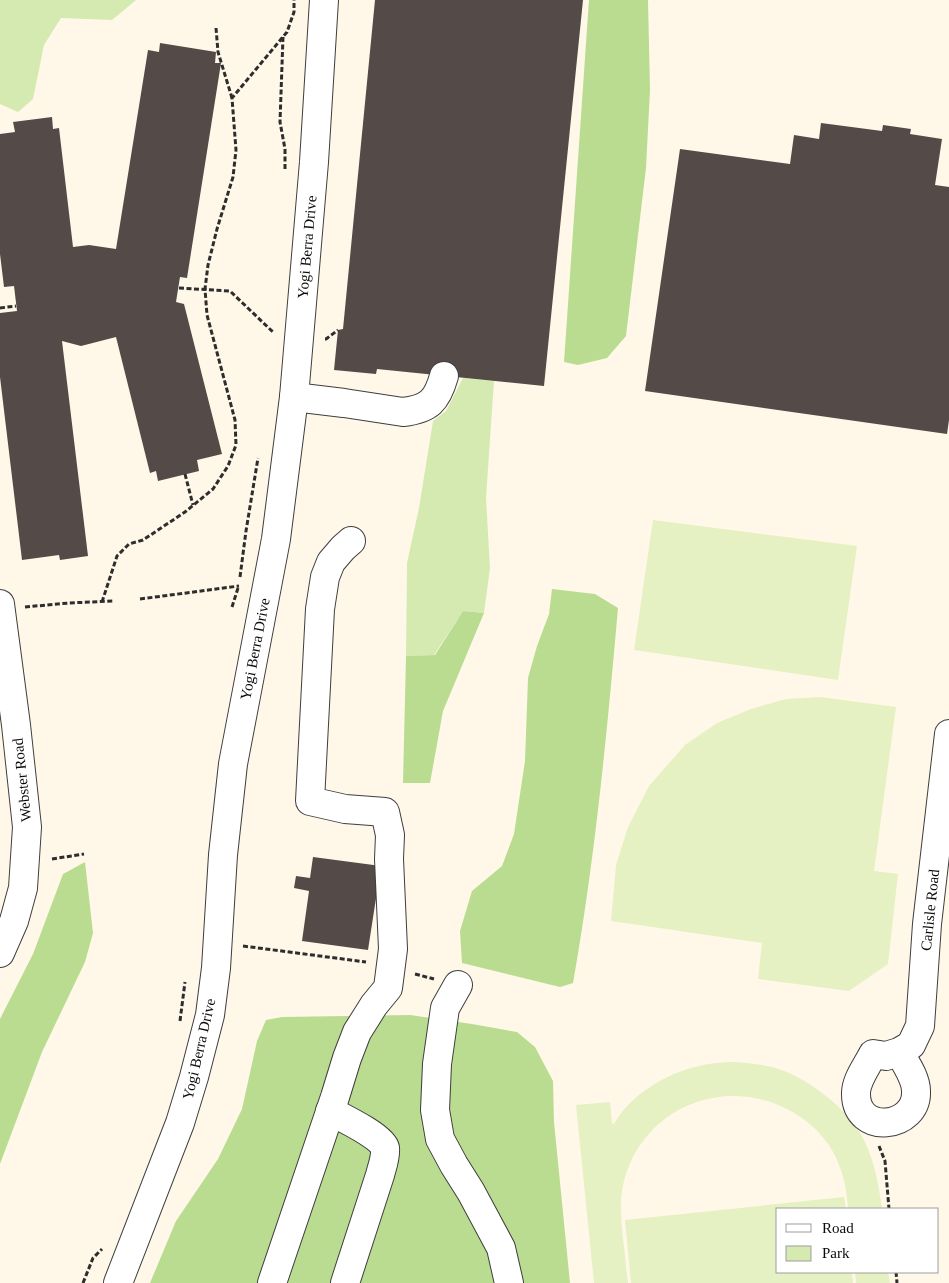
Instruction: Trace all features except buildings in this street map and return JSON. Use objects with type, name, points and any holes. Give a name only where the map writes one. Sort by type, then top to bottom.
[{"type":"street","name":"Yogi Berra Drive","points":[[118,1283],[180,1123],[210,1015],[216,968],[223,855],[233,764],[276,539],[294,397],[314,162],[324,0]]},
{"type":"street","points":[[294,397],[403,412],[413,411],[421,409],[434,399],[440,390],[444,376]]},
{"type":"street","points":[[272,1283],[346,1058],[357,1032],[374,1005],[388,988],[393,949],[389,859],[390,835],[385,812],[344,809],[310,801],[320,609],[325,577],[331,562],[351,541]]},
{"type":"street","name":"Webster Road","points":[[0,953],[14,921],[23,888],[27,827],[16,725],[13,606]]},
{"type":"street","name":"Carlisle Road","points":[[886,1053],[911,1044],[920,1026],[927,924],[949,734]]},
{"type":"street","points":[[458,985],[445,1008],[436,1064],[435,1110],[440,1139],[501,1248],[509,1283]]},
{"type":"street","points":[[886,1053],[913,1080],[916,1091],[915,1103],[900,1120],[890,1123],[875,1123],[864,1115],[857,1105],[856,1091],[861,1076],[886,1053]]},
{"type":"street","points":[[330,1111],[370,1133],[383,1143],[385,1149],[380,1176],[345,1283]]},
{"type":"path","points":[[232,98],[286,32],[294,12],[294,0]]},
{"type":"path","points":[[102,602],[118,556],[129,544],[142,540],[186,512],[213,489],[228,466],[236,445],[235,420],[207,315],[205,289],[208,264],[217,229],[234,177],[236,150],[232,98],[218,52],[216,28]]},
{"type":"path","points":[[283,36],[280,122],[285,149],[284,179]]},
{"type":"path","points":[[179,288],[230,291],[261,321]]},
{"type":"path","points":[[0,308],[16,306]]},
{"type":"path","points":[[272,342],[274,323]]},
{"type":"path","points":[[232,607],[239,586],[259,453]]},
{"type":"path","points":[[186,474],[193,505]]},
{"type":"path","points":[[140,599],[239,586]]},
{"type":"path","points":[[13,606],[113,601]]},
{"type":"path","points":[[52,859],[84,854]]},
{"type":"path","points":[[242,946],[376,963],[458,985]]},
{"type":"path","points":[[179,1026],[185,982]]},
{"type":"path","points":[[875,1123],[877,1141],[885,1161],[889,1208]]},
{"type":"path","points":[[83,1283],[93,1258],[105,1246]]},
{"type":"green space","points":[[0,0],[136,0],[112,20],[61,18],[44,45],[33,99],[18,112],[0,104]]},
{"type":"green space","points":[[589,0],[648,0],[650,90],[646,168],[626,336],[607,358],[578,365],[564,362]]},
{"type":"green space","points":[[463,378],[494,381],[486,498],[490,568],[484,613],[463,611],[434,655],[406,656],[407,563],[419,508],[433,421],[446,411]]},
{"type":"green space","points":[[653,520],[857,546],[838,680],[634,650]]},
{"type":"green space","points":[[552,589],[595,594],[618,608],[600,796],[581,936],[573,983],[560,987],[462,963],[460,931],[472,891],[502,866],[514,834],[525,761],[528,678],[549,614]]},
{"type":"green space","points":[[463,611],[484,613],[443,711],[430,783],[403,783],[406,656],[435,655]]},
{"type":"green space","points":[[820,697],[896,707],[874,871],[898,874],[888,964],[849,991],[758,979],[762,943],[611,921],[616,865],[628,827],[649,786],[685,745],[717,723],[751,709],[786,699]]},
{"type":"green space","points":[[85,862],[93,933],[85,962],[42,1052],[0,1164],[0,1019],[33,954],[63,874]]},
{"type":"green space","points":[[410,1015],[517,1032],[535,1047],[553,1081],[554,1122],[570,1283],[150,1283],[176,1221],[218,1159],[242,1109],[257,1041],[266,1020],[282,1017]]},
{"type":"green space","points":[[734,1062],[772,1067],[799,1078],[826,1096],[849,1118],[865,1142],[876,1175],[882,1208],[848,1208],[841,1170],[832,1150],[823,1137],[799,1116],[773,1103],[746,1097],[719,1097],[694,1103],[670,1115],[650,1132],[635,1154],[624,1181],[621,1195],[621,1217],[628,1283],[594,1283],[576,1105],[610,1102],[612,1123],[614,1124],[630,1103],[651,1086],[687,1069],[717,1063]]},
{"type":"green space","points":[[844,1197],[846,1208],[776,1208],[776,1273],[852,1273],[853,1283],[631,1283],[625,1220]]},
{"type":"green space","points":[[855,1273],[888,1273],[890,1283],[856,1283]]}]
